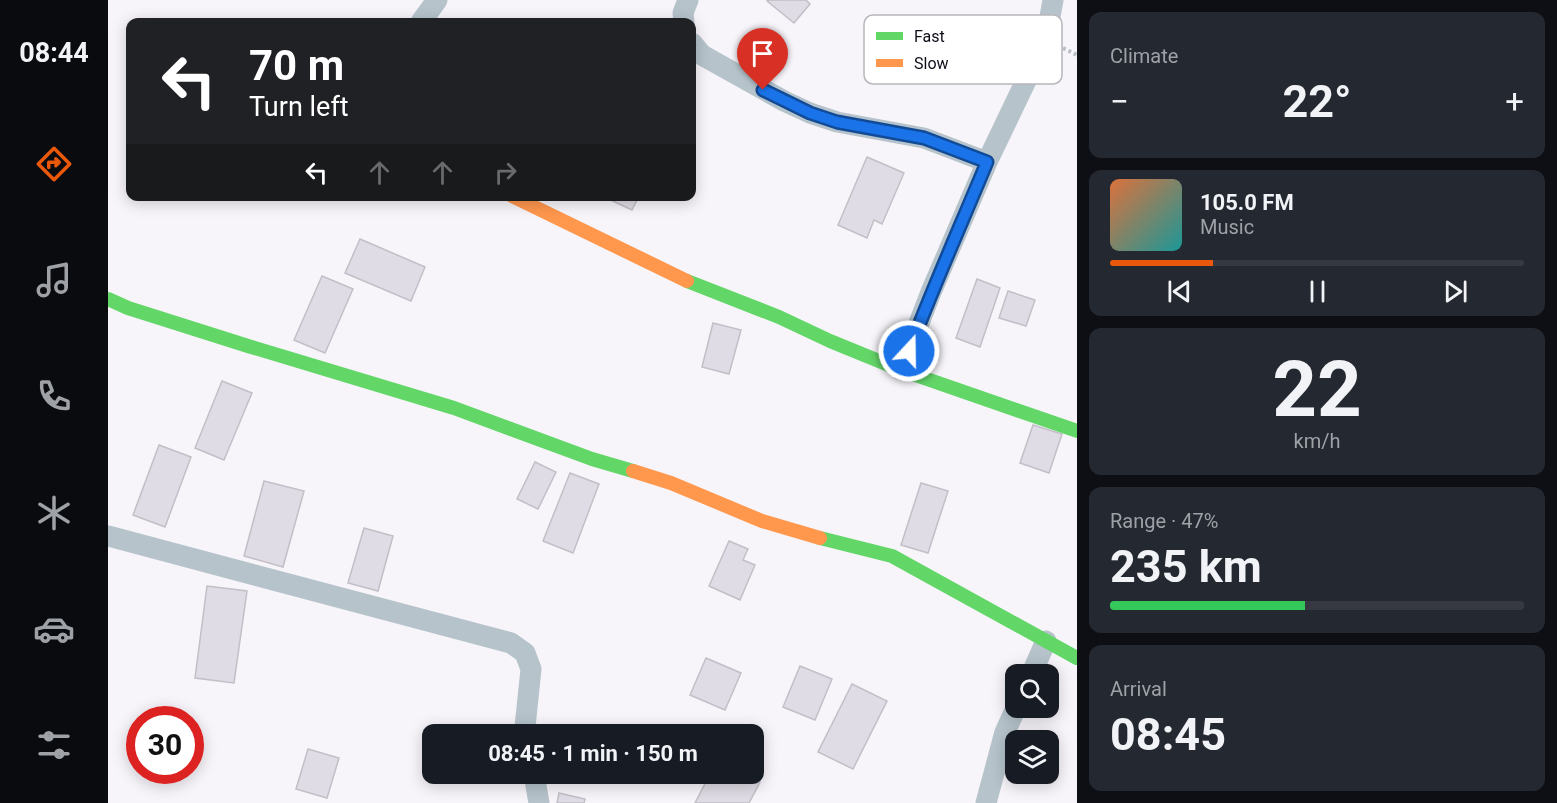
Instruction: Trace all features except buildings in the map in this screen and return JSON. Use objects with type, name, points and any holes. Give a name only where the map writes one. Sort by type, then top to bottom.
[{"type":"street","points":[[424,18],[438,0]]},
{"type":"street","points":[[684,18],[688,0]]},
{"type":"street","points":[[1050,15],[1053,0]]},
{"type":"street","points":[[696,48],[702,55],[810,113],[837,122],[924,138],[987,162]]},
{"type":"street","points":[[901,370],[931,292],[987,162],[1024,84]]},
{"type":"street","points":[[522,201],[672,275],[779,317],[901,370],[1077,431]]},
{"type":"street","points":[[108,299],[128,308],[454,408],[592,459],[671,483],[762,521],[851,547],[892,556],[1077,658]]},
{"type":"street","points":[[108,536],[511,643],[525,653],[531,669],[525,724]]},
{"type":"street","points":[[1035,664],[1046,641]]},
{"type":"street","points":[[986,803],[1005,732],[1011,718]]},
{"type":"street","points":[[535,784],[538,803]]},
{"type":"traffic: fast","points":[[687,281],[779,317],[901,370],[1077,431]]},
{"type":"traffic: fast","points":[[108,299],[128,308],[248,346],[454,408],[592,459],[633,471]]},
{"type":"traffic: fast","points":[[820,538],[892,556],[1077,658]]},
{"type":"traffic: slow","points":[[522,201],[687,281]]},
{"type":"traffic: slow","points":[[633,471],[671,483],[762,521],[820,538]]},
{"type":"route","points":[[763,90],[810,113],[837,122],[924,138],[987,162],[931,292],[909,351]]}]
